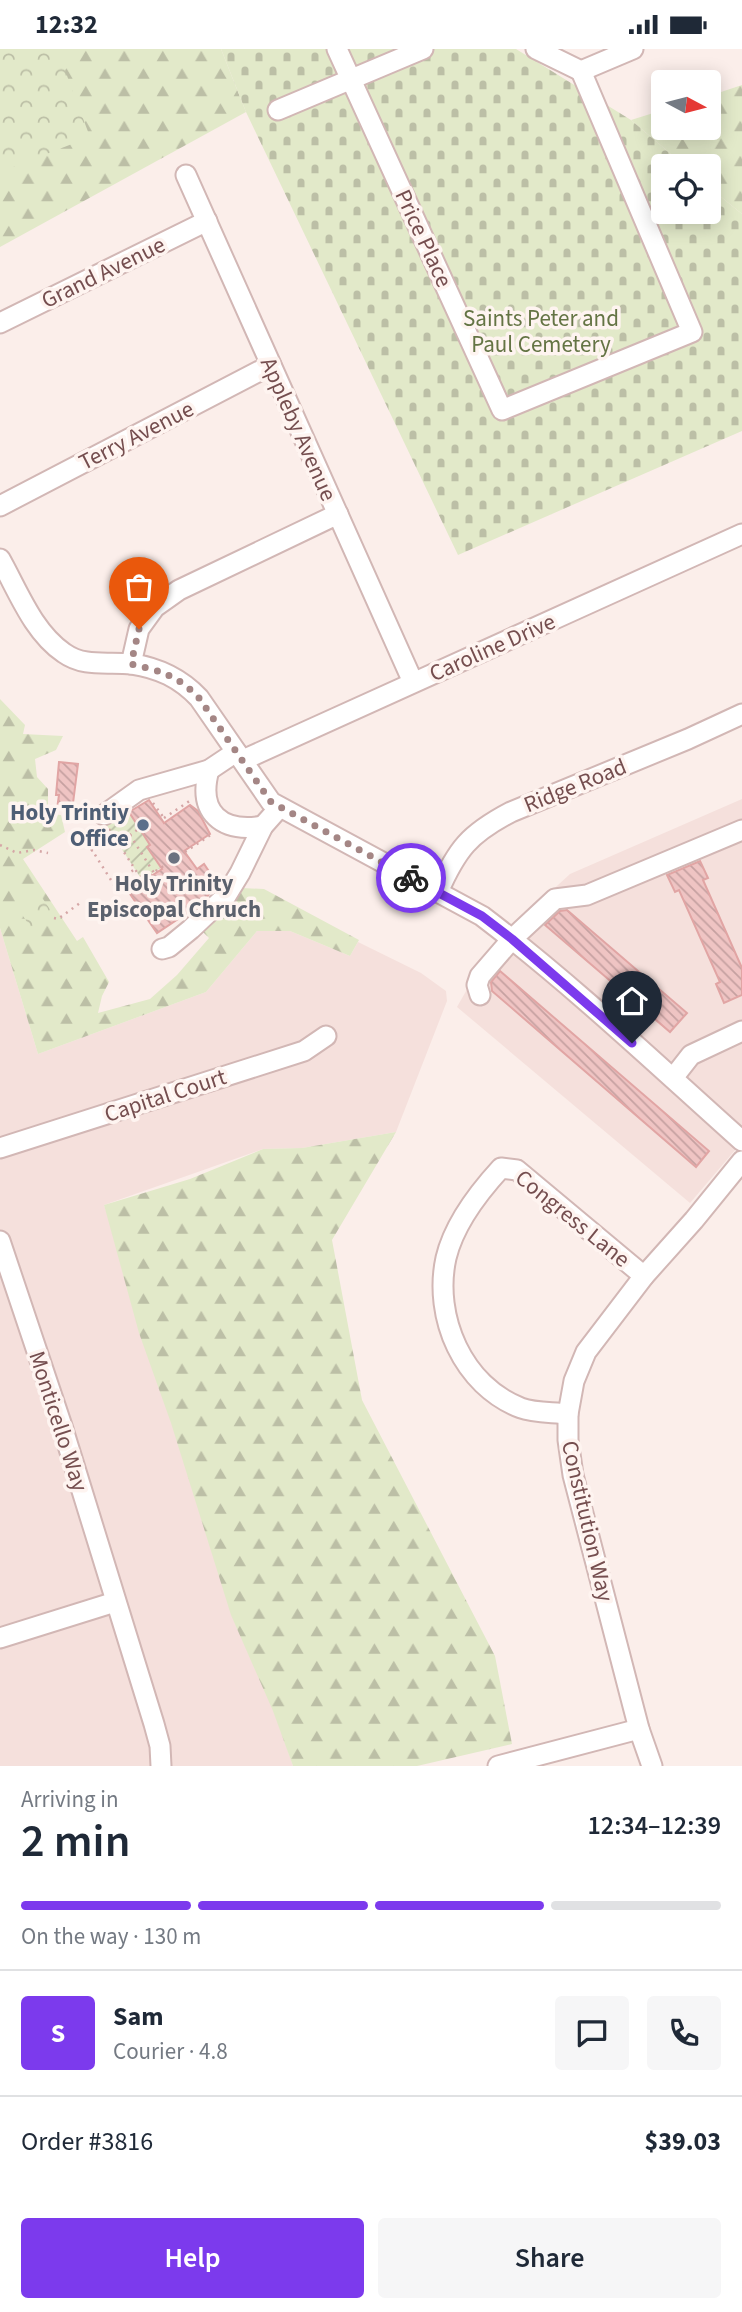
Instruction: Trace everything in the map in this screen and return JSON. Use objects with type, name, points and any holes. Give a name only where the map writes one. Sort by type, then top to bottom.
[{"type":"street","points":[[337,49],[351,81]]},
{"type":"street","points":[[278,110],[423,49]]},
{"type":"street","points":[[536,49],[581,71],[633,49]]},
{"type":"street","name":"Price Place","points":[[351,81],[502,410],[692,332],[581,71]]},
{"type":"street","name":"Appleby Avenue","points":[[186,175],[413,682]]},
{"type":"street","name":"Grand Avenue","points":[[0,323],[206,221]]},
{"type":"street","name":"Terry Avenue","points":[[0,506],[271,365]]},
{"type":"street","points":[[131,664],[139,629],[155,607],[179,590],[338,514]]},
{"type":"street","name":"Caroline Drive","points":[[104,815],[139,790],[209,770],[413,682],[742,534]]},
{"type":"street","points":[[0,559],[42,635],[64,653],[99,665],[131,664],[167,673],[185,683],[199,698],[264,793],[279,808],[482,916],[673,1077],[742,1141]]},
{"type":"street","name":"Ridge Road","points":[[438,893],[450,866],[467,840],[486,825],[742,714]]},
{"type":"street","points":[[209,770],[205,791],[208,806],[219,820],[240,828],[263,826]]},
{"type":"street","points":[[162,949],[169,947],[191,929],[226,896],[263,826],[279,808]]},
{"type":"street","points":[[480,995],[477,985],[480,976],[512,939],[555,899],[587,895],[742,829]]},
{"type":"street","points":[[673,1077],[691,1055],[742,1031]]},
{"type":"street","name":"Capital Court","points":[[0,1148],[304,1051],[326,1035]]},
{"type":"street","name":"Constitution Way","points":[[652,1766],[639,1729],[573,1475],[568,1440],[568,1414],[574,1381],[586,1352],[644,1276],[742,1161]]},
{"type":"street","name":"Congress Lane","points":[[568,1414],[522,1409],[489,1391],[462,1358],[449,1328],[442,1293],[446,1258],[459,1223],[500,1168],[517,1170],[644,1276]]},
{"type":"street","name":"Monticello Way","points":[[0,1241],[62,1426],[154,1724],[160,1746],[161,1766]]},
{"type":"street","points":[[0,1638],[115,1602]]},
{"type":"street","points":[[498,1766],[639,1729]]},
{"type":"path","points":[[160,813],[163,819],[205,791]]},
{"type":"path","points":[[185,852],[226,824]]},
{"type":"path","points":[[118,843],[140,828]]},
{"type":"path","points":[[80,831],[116,888],[140,877]]},
{"type":"path","points":[[130,835],[154,873]]},
{"type":"path","points":[[92,851],[114,836],[142,880],[165,865]]},
{"type":"path","points":[[0,845],[17,853],[34,850],[48,853]]},
{"type":"path","points":[[113,884],[135,869]]},
{"type":"path","points":[[54,918],[58,919],[80,902]]},
{"type":"shaded area","points":[[742,799],[742,1142],[690,1203],[457,1007],[499,939],[570,874]]},
{"type":"shaded area","points":[[0,928],[38,1054],[206,992],[257,931],[290,931],[350,956],[358,942],[421,973],[446,991],[447,1001],[396,1132],[302,1148],[263,1149],[104,1205],[293,1766],[0,1766]]},
{"type":"green space","points":[[0,49],[221,49],[246,112],[0,247]]},
{"type":"green space","points":[[0,49],[57,49],[90,137],[0,172]]},
{"type":"green space","name":"Saints Peter and Paul Cemetery","points":[[221,49],[516,49],[631,120],[651,140],[671,154],[651,154],[651,224],[721,224],[721,197],[742,214],[742,431],[458,555],[246,112]]},
{"type":"green space","points":[[742,85],[742,214],[721,197],[721,154],[671,154],[654,140],[721,140],[721,92]]},
{"type":"green space","points":[[651,114],[651,137],[631,120]]},
{"type":"green space","points":[[0,699],[25,725],[23,734],[63,736],[56,750],[35,759],[37,777],[48,789],[48,814],[61,815],[65,832],[23,859],[77,941],[83,937],[109,982],[98,1013],[150,999],[177,975],[209,938],[201,930],[242,888],[264,889],[359,940],[350,956],[290,931],[257,931],[206,992],[38,1054],[0,928]]},
{"type":"green space","points":[[127,809],[165,865],[142,880],[106,825]]},
{"type":"green space","points":[[41,896],[55,917],[33,931],[19,910]]},
{"type":"green space","points":[[396,1132],[332,1240],[362,1400],[495,1656],[512,1744],[417,1766],[293,1766],[273,1711],[231,1615],[171,1423],[139,1333],[104,1205],[190,1179],[263,1149],[302,1148]]},
{"type":"building","points":[[59,762],[78,764],[72,811],[57,809]]},
{"type":"building","name":"Holy Trinity Episcopal Chruch","points":[[149,800],[164,823],[190,805],[198,811],[210,834],[184,851],[197,869],[204,864],[218,885],[199,905],[157,933],[128,891],[162,869],[129,812]]},
{"type":"building","points":[[700,861],[708,878],[703,880],[742,968],[742,995],[724,1003],[716,984],[720,982],[679,890],[675,892],[667,875]]},
{"type":"building","points":[[567,910],[687,1013],[670,1032],[545,925],[560,911]]},
{"type":"building","points":[[500,971],[709,1151],[696,1167],[492,991],[491,982]]},
{"type":"way so far","points":[[139,629],[131,664],[167,673],[185,683],[199,698],[271,802],[411,878]]},
{"type":"place","name":"Holy Trintiy Office","points":[[143,825]]},
{"type":"place","name":"Holy Trinity Episcopal Chruch","points":[[174,858]]},
{"type":"route","points":[[411,878],[482,916],[632,1043]]}]
